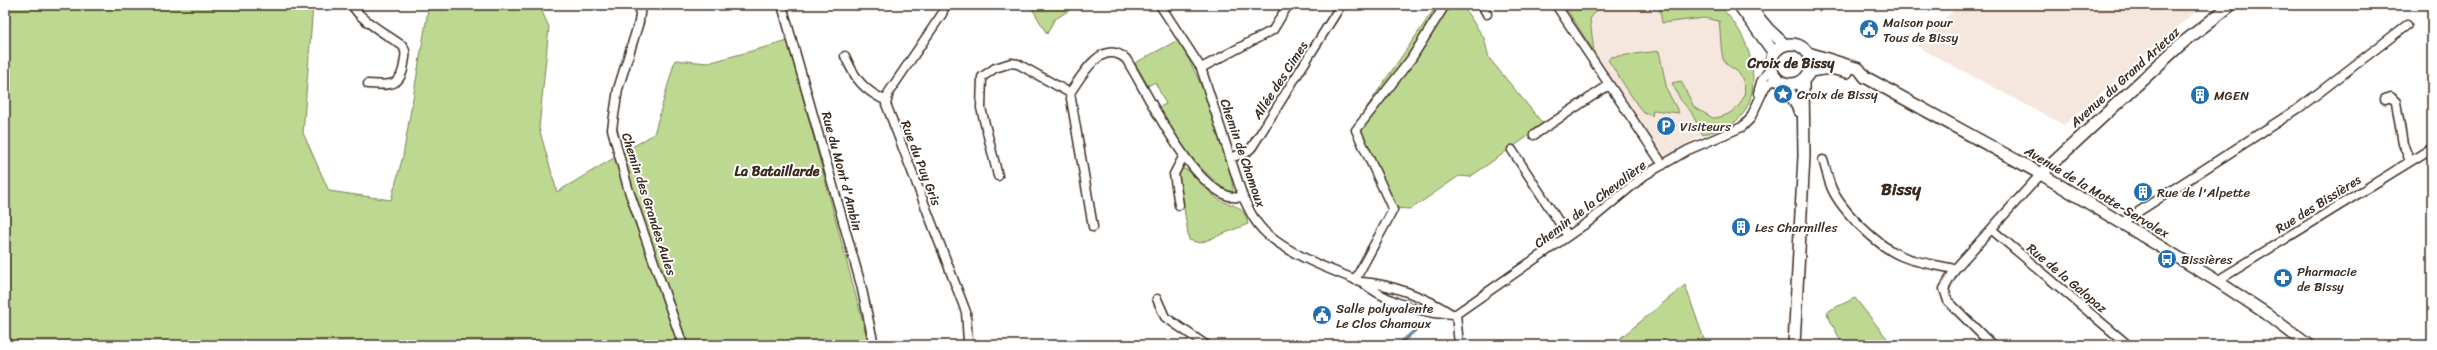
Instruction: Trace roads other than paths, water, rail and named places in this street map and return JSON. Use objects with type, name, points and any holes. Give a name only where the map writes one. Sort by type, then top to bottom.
[{"type":"main road","points":[[1739,5],[1774,53]]},
{"type":"main road","points":[[1748,5],[1768,29],[1785,45]]},
{"type":"main road","name":"Avenue du Grand Arietaz","points":[[2041,174],[2180,45],[2231,5]]},
{"type":"main road","points":[[1794,345],[1804,151],[1801,114],[1803,81],[1810,71],[1811,62],[1808,53],[1798,45],[1785,45],[1774,53],[1771,67],[1776,78],[1785,84],[1801,114]]},
{"type":"main road","name":"Avenue de la Motte-Servolex","points":[[1808,53],[1858,69],[1863,76],[2041,174],[2217,281],[2267,314],[2308,345]]},
{"type":"main road","name":"Avenue de la Motte-Servolex","points":[[1810,71],[1830,68],[1844,70],[1856,76],[1863,76]]},
{"type":"main road","points":[[1785,84],[1794,84],[1803,81]]},
{"type":"street","points":[[353,5],[354,9],[362,16],[403,46],[406,52],[403,74],[398,80],[390,85],[368,84]]},
{"type":"street","name":"Chemin des Grandes Aules","points":[[641,5],[639,22],[618,89],[612,129],[628,188],[683,345]]},
{"type":"street","name":"Rue du Mont d'Ambin","points":[[782,5],[861,284],[874,345]]},
{"type":"street","points":[[844,56],[858,83],[870,93],[887,101],[890,92],[942,14],[945,5]]},
{"type":"street","name":"Chemin de Chamoux","points":[[1160,5],[1201,68],[1243,197],[1252,217],[1265,233],[1287,249],[1358,281],[1375,283],[1415,296],[1437,305],[1453,314]]},
{"type":"street","points":[[1201,68],[1273,30],[1288,5]]},
{"type":"street","name":"Allée des Cimes","points":[[1230,158],[1246,152],[1252,147],[1341,5]]},
{"type":"street","points":[[1358,281],[1393,210],[1356,130],[1411,59],[1445,5]]},
{"type":"street","points":[[1482,5],[1487,14]]},
{"type":"street","points":[[1556,5],[1662,165]]},
{"type":"street","points":[[2121,223],[2299,108],[2407,25]]},
{"type":"street","points":[[1093,227],[1070,93],[1093,61],[1106,52],[1120,54],[1132,68],[1183,157],[1219,193],[1230,198],[1243,197]]},
{"type":"street","points":[[998,176],[981,108],[982,78],[995,68],[1012,63],[1018,64],[1070,93]]},
{"type":"street","name":"Chemin de la Chevalière","points":[[1756,104],[1761,82],[1771,67]]},
{"type":"street","name":"Chemin de la Chevalière","points":[[1453,314],[1568,236],[1645,175],[1688,150],[1742,127],[1750,119],[1765,87],[1776,78]]},
{"type":"street","points":[[1534,135],[1609,85]]},
{"type":"street","points":[[2385,99],[2391,97],[2396,102],[2403,144],[2410,161]]},
{"type":"street","name":"Rue du Puy Gris","points":[[887,101],[888,111],[966,312],[968,341]]},
{"type":"street","name":"Rue des Bissières","points":[[2217,281],[2432,148]]},
{"type":"street","points":[[1512,150],[1568,236]]},
{"type":"street","points":[[1179,205],[1174,174],[1183,157]]},
{"type":"street","points":[[1823,160],[1832,189],[1843,207],[1881,244],[1898,255],[1912,260],[1956,269]]},
{"type":"street","points":[[1992,345],[1948,300],[1944,289],[1949,277],[1990,229],[2041,174]]},
{"type":"street","name":"Rue de la Galopaz","points":[[1990,229],[2128,345]]},
{"type":"street","points":[[1157,299],[1164,317],[1206,345]]},
{"type":"street","points":[[1453,314],[1459,345]]},
{"type":"waterway","points":[[1398,345],[1419,327]]},
{"type":"place","name":"Maison pour Tous de Bissy","points":[[1869,29]]},
{"type":"place","name":"Croix de Bissy","points":[[1783,94]]},
{"type":"place","name":"MGEN","points":[[2200,95]]},
{"type":"place","name":"Visiteurs","points":[[1666,126]]},
{"type":"place","name":"Rue de l'Alpette","points":[[2143,192]]},
{"type":"place","name":"Les Charmilles","points":[[1741,227]]},
{"type":"place","name":"Bissières","points":[[2167,259]]},
{"type":"place","name":"Pharmacie de Bissy","points":[[2283,278]]},
{"type":"place","name":"Salle polyvalente Le Clos Chamoux","points":[[1322,315]]},
{"type":"district","name":"Croix de Bissy","points":[[1791,63]]},
{"type":"district","name":"La Bataillarde","points":[[777,171]]},
{"type":"district","name":"Bissy","points":[[1901,189]]}]
